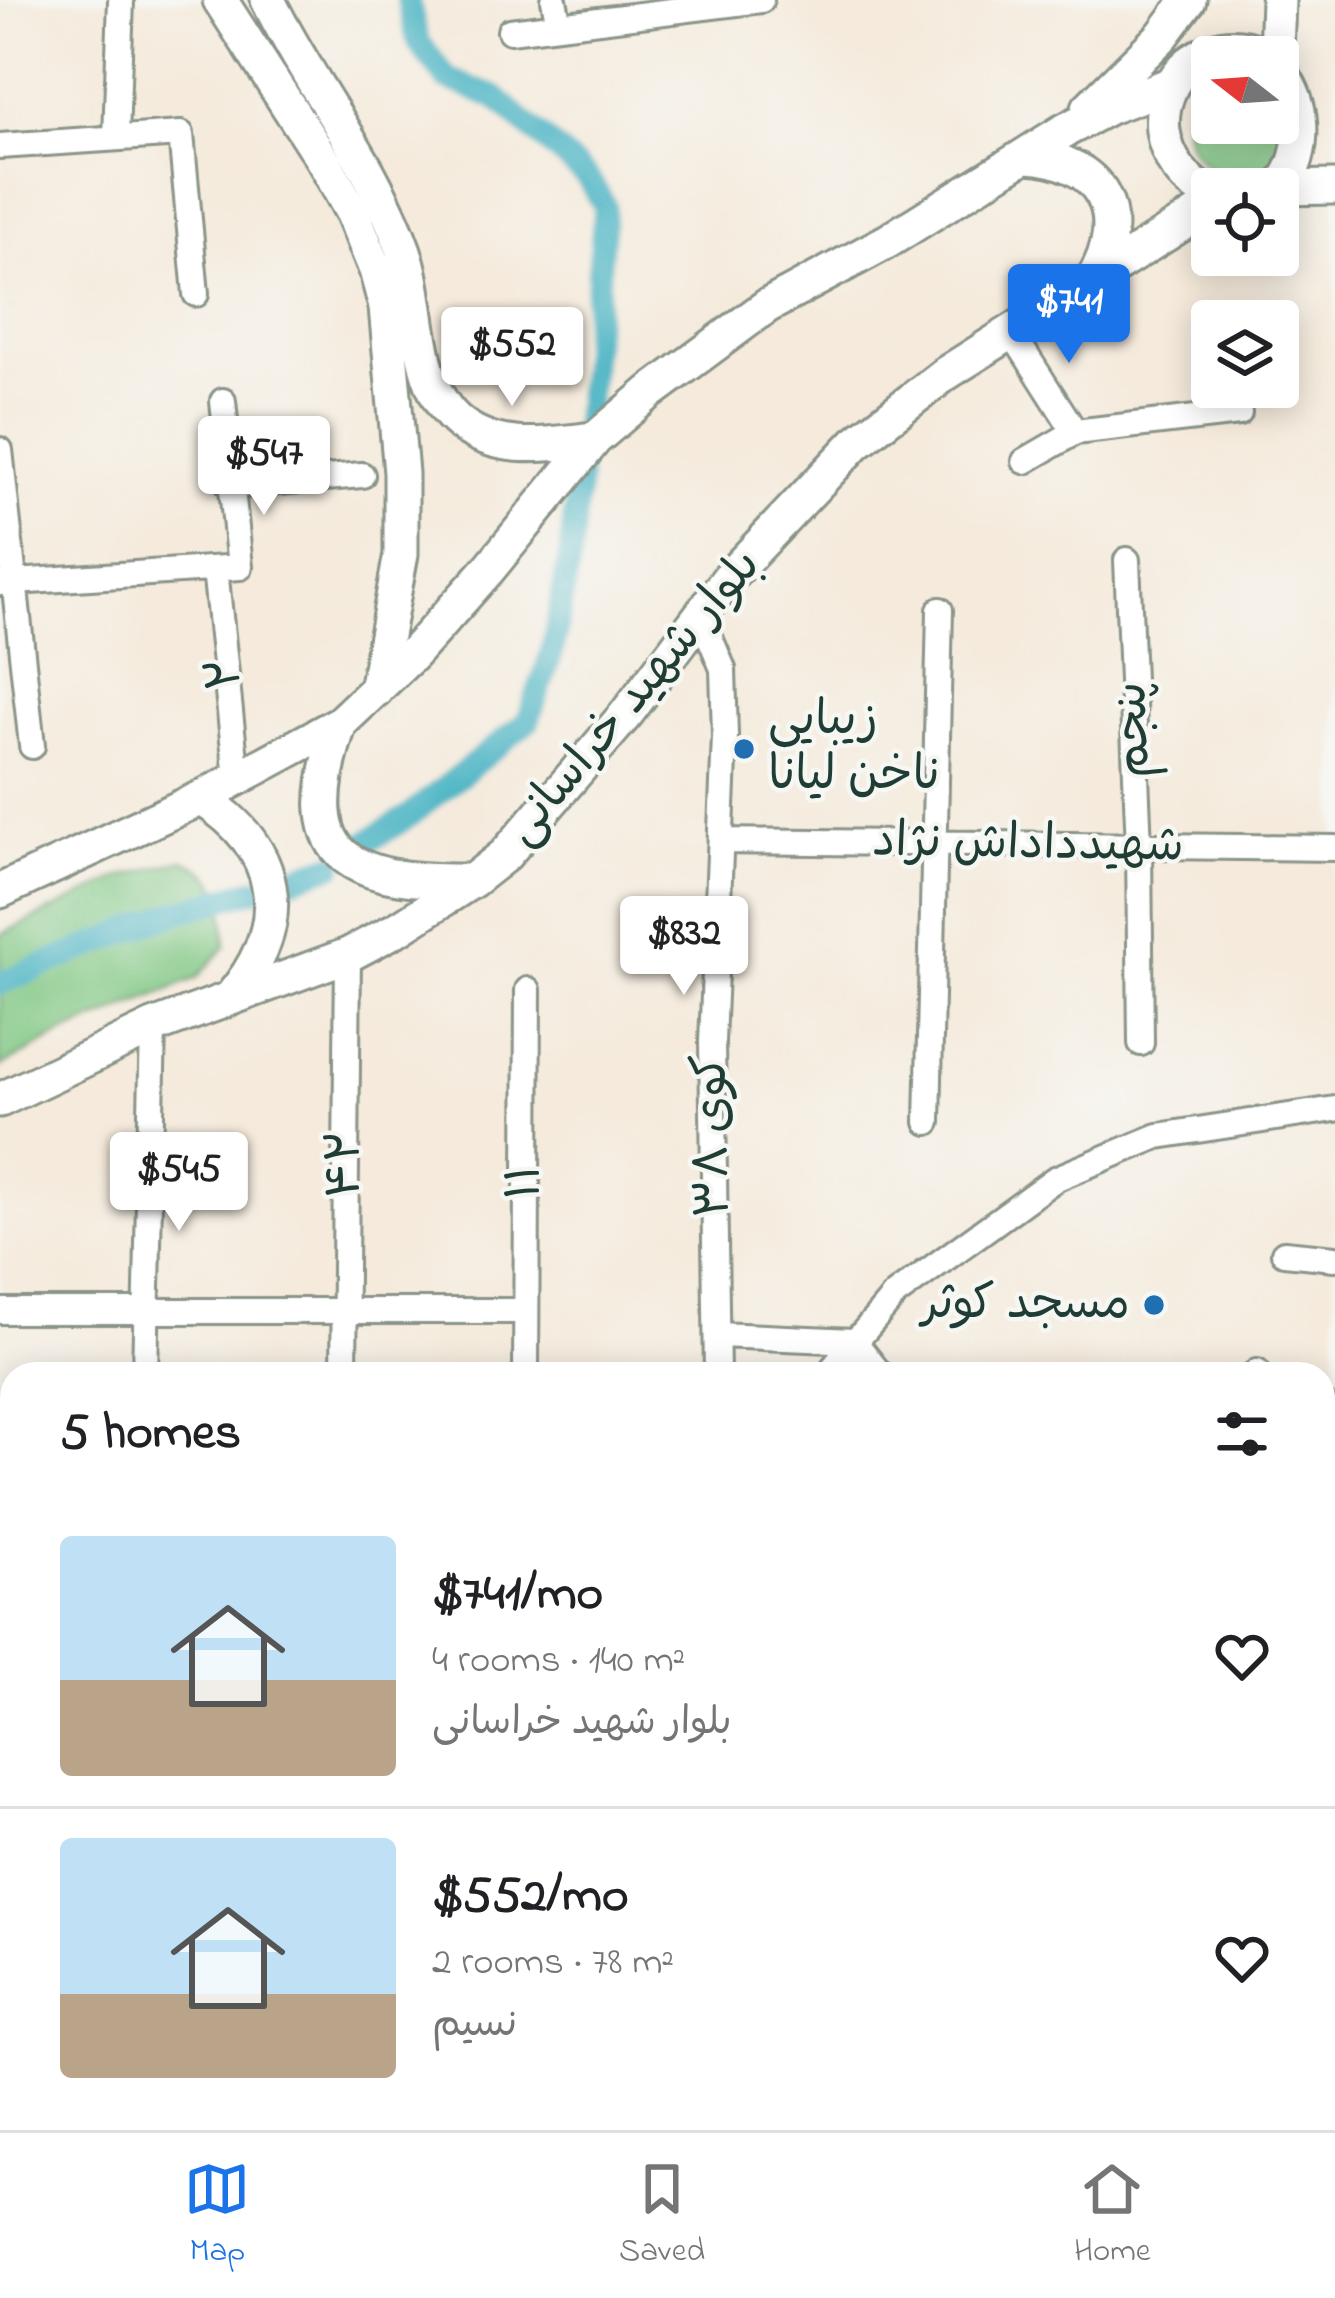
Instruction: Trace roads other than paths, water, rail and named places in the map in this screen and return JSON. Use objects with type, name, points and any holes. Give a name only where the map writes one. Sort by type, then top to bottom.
[{"type":"main road","points":[[220,0],[344,198],[376,270],[386,307],[401,473],[401,554],[376,690]]},
{"type":"main road","points":[[268,0],[383,199],[413,284],[428,370],[457,421],[509,445],[595,439]]},
{"type":"main road","points":[[1062,132],[1132,67],[1190,0]]},
{"type":"main road","points":[[1191,181],[1166,145],[1164,104],[1204,0]]},
{"type":"main road","points":[[1276,36],[1277,0]]},
{"type":"main road","points":[[0,891],[201,798],[340,723],[488,570],[595,439],[649,393],[766,306],[887,241],[1062,132],[1178,76],[1191,64]]},
{"type":"main road","points":[[1299,71],[1325,101],[1310,157],[1299,174]]},
{"type":"main road","points":[[1027,156],[1057,158],[1084,172],[1103,195],[1112,225],[1108,255],[1092,281]]},
{"type":"main road","points":[[1299,188],[1335,187]]},
{"type":"main road","name":"بلوار شهید خراسانی","points":[[0,1100],[153,1027],[348,955],[472,881],[505,855],[627,713],[731,575],[856,443],[944,374],[1191,219]]},
{"type":"main road","points":[[340,723],[325,767],[322,806],[333,845],[352,866],[378,876],[411,882],[472,881]]},
{"type":"main road","points":[[201,798],[230,816],[252,841],[267,872],[272,905],[268,938],[254,970],[232,995]]},
{"type":"street","points":[[116,137],[121,0]]},
{"type":"street","points":[[510,31],[556,12],[761,0]]},
{"type":"street","points":[[0,146],[181,134],[196,294]]},
{"type":"street","points":[[1012,333],[1076,432]]},
{"type":"street","points":[[7,582],[240,567],[223,401]]},
{"type":"street","points":[[1024,461],[1076,432],[1239,412]]},
{"type":"street","points":[[0,450],[7,582],[32,746]]},
{"type":"street","points":[[230,486],[362,475]]},
{"type":"street","name":"پنجم","points":[[1127,560],[1139,847],[1141,1043]]},
{"type":"street","name":"۲","points":[[215,569],[237,778]]},
{"type":"street","points":[[928,1122],[940,610]]},
{"type":"street","name":"کوی ۳۸","points":[[701,616],[723,669],[712,1042],[717,1362]]},
{"type":"street","name":"شهیدداداش نژاد","points":[[721,841],[1335,848]]},
{"type":"street","name":"۴۲","points":[[344,1362],[348,955]]},
{"type":"street","name":"۱۱","points":[[526,1362],[528,990]]},
{"type":"street","points":[[146,1362],[153,1027]]},
{"type":"street","points":[[837,1362],[895,1295],[1055,1179],[1158,1136],[1335,1109]]},
{"type":"street","points":[[1284,1253],[1335,1258]]},
{"type":"street","points":[[0,1311],[526,1311]]},
{"type":"street","points":[[718,1335],[854,1341],[871,1362]]},
{"type":"waterway","points":[[408,0],[418,41],[447,79],[495,97],[587,177],[605,206],[584,435]]},
{"type":"waterway","points":[[356,849],[409,816],[528,721],[552,652],[579,476]]},
{"type":"waterway","points":[[283,881],[332,865]]},
{"type":"waterway","points":[[0,983],[171,914],[255,889]]},
{"type":"place","name":"زیبایی ناخن لیانا","points":[[744,749]]},
{"type":"place","name":"مسجد کوثر","points":[[1154,1305]]}]
